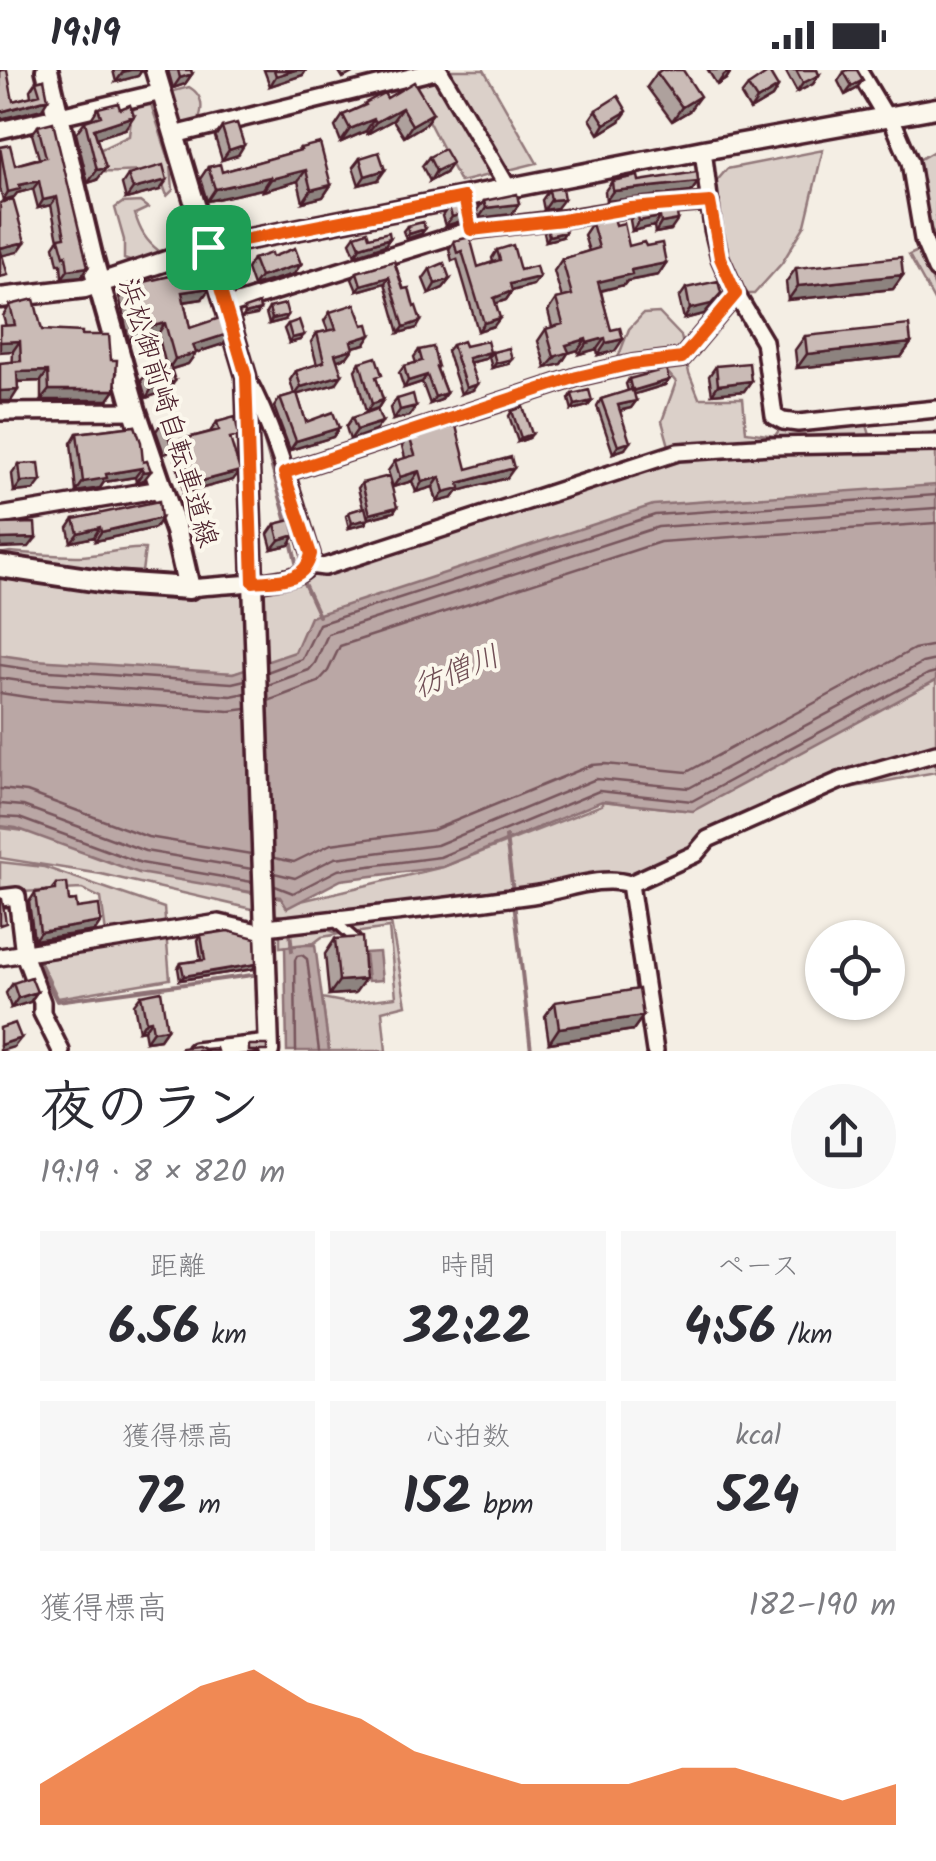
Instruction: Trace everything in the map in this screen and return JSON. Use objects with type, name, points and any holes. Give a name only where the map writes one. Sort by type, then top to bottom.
[{"type":"main road","name":"浜松御前崎自転車道線","points":[[0,566],[114,583],[189,588],[176,531],[135,411],[84,227],[47,70]]},
{"type":"street","points":[[154,70],[246,376],[262,405],[311,554],[304,572],[286,579],[254,587],[189,588]]},
{"type":"street","points":[[174,134],[439,70],[508,188]]},
{"type":"street","points":[[858,70],[910,162],[923,239],[936,270]]},
{"type":"street","points":[[0,130],[162,92]]},
{"type":"street","points":[[0,298],[84,288],[208,247],[936,108]]},
{"type":"street","points":[[703,150],[720,258],[764,340],[774,416],[783,422],[798,423],[936,409]]},
{"type":"street","points":[[464,197],[471,230]]},
{"type":"street","points":[[225,307],[471,230],[631,208],[710,202]]},
{"type":"street","points":[[284,473],[577,377],[682,358],[736,294]]},
{"type":"street","points":[[194,1051],[269,1047],[246,376]]},
{"type":"street","points":[[0,412],[135,411]]},
{"type":"street","points":[[309,566],[324,567],[678,452],[936,443]]},
{"type":"street","points":[[0,516],[162,489]]},
{"type":"street","points":[[0,958],[219,923],[266,926],[538,894],[605,880],[630,884],[695,854],[708,840],[840,781],[936,753]]},
{"type":"street","points":[[630,884],[655,1051]]},
{"type":"street","points":[[0,898],[16,896],[24,954],[42,1002],[42,1013],[62,1051]]},
{"type":"lane","points":[[337,919],[355,939]]},
{"type":"shaded area","points":[[430,70],[484,70],[537,163],[460,182],[406,78]]},
{"type":"shaded area","points":[[189,87],[200,98],[200,117],[198,122],[179,126],[171,97],[174,91]]},
{"type":"shaded area","points":[[148,95],[171,165],[173,190],[167,196],[159,173],[99,172],[97,151],[129,136],[132,111]]},
{"type":"shaded area","points":[[823,150],[805,225],[782,263],[754,294],[736,294],[713,229],[715,183],[727,169]]},
{"type":"shaded area","points":[[936,150],[936,239],[928,223],[917,161]]},
{"type":"shaded area","points":[[140,202],[148,208],[135,214],[139,226],[159,251],[138,264],[124,259],[124,240],[115,208],[122,203]]},
{"type":"shaded area","points":[[920,250],[936,290],[936,304],[909,255]]},
{"type":"shaded area","points":[[659,313],[681,336],[699,398],[743,398],[746,432],[775,436],[781,427],[866,422],[870,435],[936,432],[936,490],[233,673],[0,668],[0,554],[82,556],[145,549],[141,580],[220,592],[671,453],[662,421],[676,382],[663,367],[614,368],[629,329],[643,314]]},
{"type":"shaded area","points":[[936,680],[936,772],[805,796],[633,881],[621,875],[286,917],[101,874],[0,858],[0,828],[25,831],[221,887],[297,902],[443,867],[602,805],[602,801],[684,810]]},
{"type":"shaded area","points":[[0,862],[44,867],[164,908],[170,979],[58,998],[38,957],[106,933],[101,898],[82,889],[0,893]]},
{"type":"shaded area","points":[[391,923],[406,1005],[382,1011],[386,1051],[329,1051],[322,998],[348,1003],[396,997],[389,928],[354,933],[347,924]]},
{"type":"shaded area","points":[[326,929],[340,934],[322,937],[314,943],[280,947],[280,931]]},
{"type":"water","name":"彷僧川","points":[[936,485],[936,680],[693,811],[602,801],[443,867],[341,880],[287,908],[280,897],[139,873],[16,828],[0,826],[0,655],[233,673],[295,652],[310,617],[653,505]]},
{"type":"water","points":[[315,945],[329,1051],[287,1051],[285,947]]},
{"type":"water","points":[[379,952],[382,980],[368,981],[365,953]]},
{"type":"pier","points":[[267,656],[276,901],[258,898],[249,663]]},
{"type":"building","points":[[0,70],[7,70],[13,101],[40,94],[36,81],[44,79],[48,99],[0,112]]},
{"type":"building","points":[[178,70],[191,70],[192,74],[180,78]]},
{"type":"building","points":[[274,70],[295,70],[276,76]]},
{"type":"building","points":[[683,70],[700,96],[682,107],[657,73]]},
{"type":"building","points":[[796,70],[817,70],[819,75],[803,83]]},
{"type":"building","points":[[857,70],[863,80],[852,86],[844,72]]},
{"type":"building","points":[[769,72],[778,87],[757,100],[748,86]]},
{"type":"building","points":[[414,82],[433,113],[412,125],[402,108],[376,122],[374,119],[350,129],[343,115],[384,93],[387,98]]},
{"type":"building","points":[[618,96],[627,111],[605,124],[596,110]]},
{"type":"building","points":[[118,103],[120,109],[130,105],[134,116],[94,129],[106,168],[97,170],[85,121],[101,116],[98,108]]},
{"type":"building","points":[[53,122],[88,267],[68,270],[59,238],[65,237],[57,197],[43,200],[39,181],[8,192],[0,147],[10,145],[15,165],[46,157],[38,126]]},
{"type":"building","points":[[237,123],[244,145],[229,150],[222,127]]},
{"type":"building","points":[[320,143],[331,185],[311,190],[306,170],[215,189],[208,167],[220,164],[222,172]]},
{"type":"building","points":[[444,149],[452,163],[436,171],[429,157]]},
{"type":"building","points":[[379,152],[385,170],[365,176],[360,158]]},
{"type":"building","points":[[163,165],[167,180],[133,189],[128,175]]},
{"type":"building","points":[[697,172],[698,182],[613,191],[612,181]]},
{"type":"building","points":[[562,188],[564,199],[551,200],[549,190]]},
{"type":"building","points":[[517,194],[519,204],[486,208],[484,201]]},
{"type":"building","points":[[13,199],[25,242],[0,248],[0,203]]},
{"type":"building","points":[[465,202],[468,212],[452,217],[449,206]]},
{"type":"building","points":[[676,207],[678,220],[661,223],[660,217],[639,221],[637,210]]},
{"type":"building","points":[[614,218],[616,225],[624,223],[629,246],[662,243],[666,263],[598,282],[611,330],[620,328],[623,339],[587,343],[586,339],[566,345],[569,352],[554,357],[546,329],[563,324],[556,299],[572,295],[562,259],[599,248],[592,223]]},
{"type":"building","points":[[423,222],[425,229],[409,234],[407,226]]},
{"type":"building","points":[[564,226],[565,232],[549,236],[547,228]]},
{"type":"building","points":[[367,231],[369,237],[389,232],[390,238],[360,247],[355,235]]},
{"type":"building","points":[[470,237],[478,267],[500,260],[497,250],[513,245],[520,270],[536,266],[539,277],[510,284],[512,291],[494,298],[500,318],[484,323],[462,251],[457,253],[454,241]]},
{"type":"building","points":[[0,248],[8,275],[0,277]]},
{"type":"building","points":[[295,248],[301,264],[260,277],[253,259]]},
{"type":"building","points":[[901,257],[903,275],[798,286],[796,268]]},
{"type":"building","points":[[394,261],[403,289],[409,288],[421,321],[404,327],[389,277],[361,285],[357,272]]},
{"type":"building","points":[[193,263],[195,275],[208,272],[210,288],[182,292],[190,328],[226,316],[231,333],[193,345],[196,353],[175,359],[165,323],[137,330],[127,286],[183,273],[182,264]]},
{"type":"building","points":[[444,263],[450,279],[435,284],[430,269]]},
{"type":"building","points":[[718,281],[721,293],[711,304],[690,309],[686,288]]},
{"type":"building","points":[[34,299],[42,330],[109,335],[111,360],[117,360],[115,390],[49,390],[48,371],[17,372],[18,390],[0,391],[0,363],[21,361],[20,341],[0,342],[0,326],[15,325],[10,305]]},
{"type":"building","points":[[259,304],[260,310],[245,314],[244,309]]},
{"type":"building","points":[[285,304],[288,315],[272,319],[269,308]]},
{"type":"building","points":[[355,304],[371,335],[351,341],[353,349],[335,354],[342,375],[301,387],[296,371],[324,362],[317,333],[336,329],[330,312]]},
{"type":"building","points":[[299,320],[304,335],[292,338],[288,324]]},
{"type":"building","points":[[909,325],[911,343],[807,354],[805,336]]},
{"type":"building","points":[[463,341],[465,346],[487,341],[490,352],[468,358],[477,384],[466,388],[452,345]]},
{"type":"building","points":[[433,347],[446,393],[435,397],[427,375],[408,381],[404,366],[422,361],[419,350]]},
{"type":"building","points":[[509,348],[512,359],[496,363],[493,352]]},
{"type":"building","points":[[376,357],[382,375],[376,377],[383,400],[372,404],[360,362]]},
{"type":"building","points":[[749,363],[751,381],[718,385],[716,366]]},
{"type":"building","points":[[170,365],[175,381],[152,388],[148,372]]},
{"type":"building","points":[[666,369],[669,380],[632,391],[629,379]]},
{"type":"building","points":[[633,389],[636,401],[618,405],[630,442],[618,446],[601,399]]},
{"type":"building","points":[[589,390],[592,401],[575,405],[572,394]]},
{"type":"building","points":[[297,393],[306,422],[333,412],[339,428],[296,441],[280,398]]},
{"type":"building","points":[[413,394],[416,406],[400,410],[397,399]]},
{"type":"building","points":[[523,407],[532,434],[521,438],[512,411]]},
{"type":"building","points":[[377,409],[382,422],[357,430],[352,418]]},
{"type":"building","points":[[235,417],[239,436],[230,438],[240,471],[191,484],[180,440],[219,430],[217,422]]},
{"type":"building","points":[[167,420],[174,443],[171,444],[163,421]]},
{"type":"building","points":[[135,426],[143,462],[147,461],[151,471],[143,472],[142,468],[83,482],[77,433]]},
{"type":"building","points":[[456,426],[467,469],[511,457],[514,468],[459,483],[460,488],[444,492],[440,477],[422,482],[419,471],[400,477],[395,461],[415,455],[409,436]]},
{"type":"building","points":[[39,463],[41,481],[21,482],[19,464]]},
{"type":"building","points":[[389,476],[397,507],[370,514],[362,483]]},
{"type":"building","points":[[159,501],[161,518],[101,532],[100,527],[78,533],[74,519]]},
{"type":"building","points":[[365,507],[368,519],[352,523],[349,512]]},
{"type":"building","points":[[291,520],[295,535],[279,540],[275,524]]},
{"type":"building","points":[[35,523],[36,538],[0,539],[0,524]]},
{"type":"building","points":[[67,883],[69,901],[76,900],[77,908],[99,905],[101,922],[40,932],[35,893],[56,890],[56,884]]},
{"type":"building","points":[[0,898],[6,923],[0,925]]},
{"type":"building","points":[[228,931],[255,938],[256,964],[184,976],[181,963],[205,960],[201,935]]},
{"type":"building","points":[[362,937],[365,979],[339,981],[335,939]]},
{"type":"building","points":[[31,977],[37,992],[18,998],[13,983]]},
{"type":"building","points":[[639,989],[643,1016],[559,1028],[555,1002]]},
{"type":"building","points":[[161,991],[167,1029],[153,1031],[151,1020],[146,1021],[141,995]]},
{"type":"building","points":[[15,1023],[21,1038],[0,1045],[0,1028]]},
{"type":"building","points":[[249,1045],[267,1045],[267,1051],[249,1051]]},
{"type":"building","points":[[197,1046],[216,1048],[217,1051],[181,1051]]},
{"type":"waterway","points":[[263,435],[287,522]]},
{"type":"waterway","points":[[290,536],[298,571]]},
{"type":"waterway","points":[[302,579],[319,616]]},
{"type":"waterway","points":[[506,837],[513,892]]},
{"type":"waterway","points":[[514,902],[531,1051]]},
{"type":"waterway","points":[[290,931],[292,951]]},
{"type":"waterway","points":[[34,956],[57,1001],[260,974]]},
{"type":"route","points":[[464,197],[471,230],[631,208],[710,202],[720,258],[736,294],[682,358],[577,377],[284,473],[311,554],[309,566],[286,579],[253,582],[246,376],[208,247],[464,197]]}]
